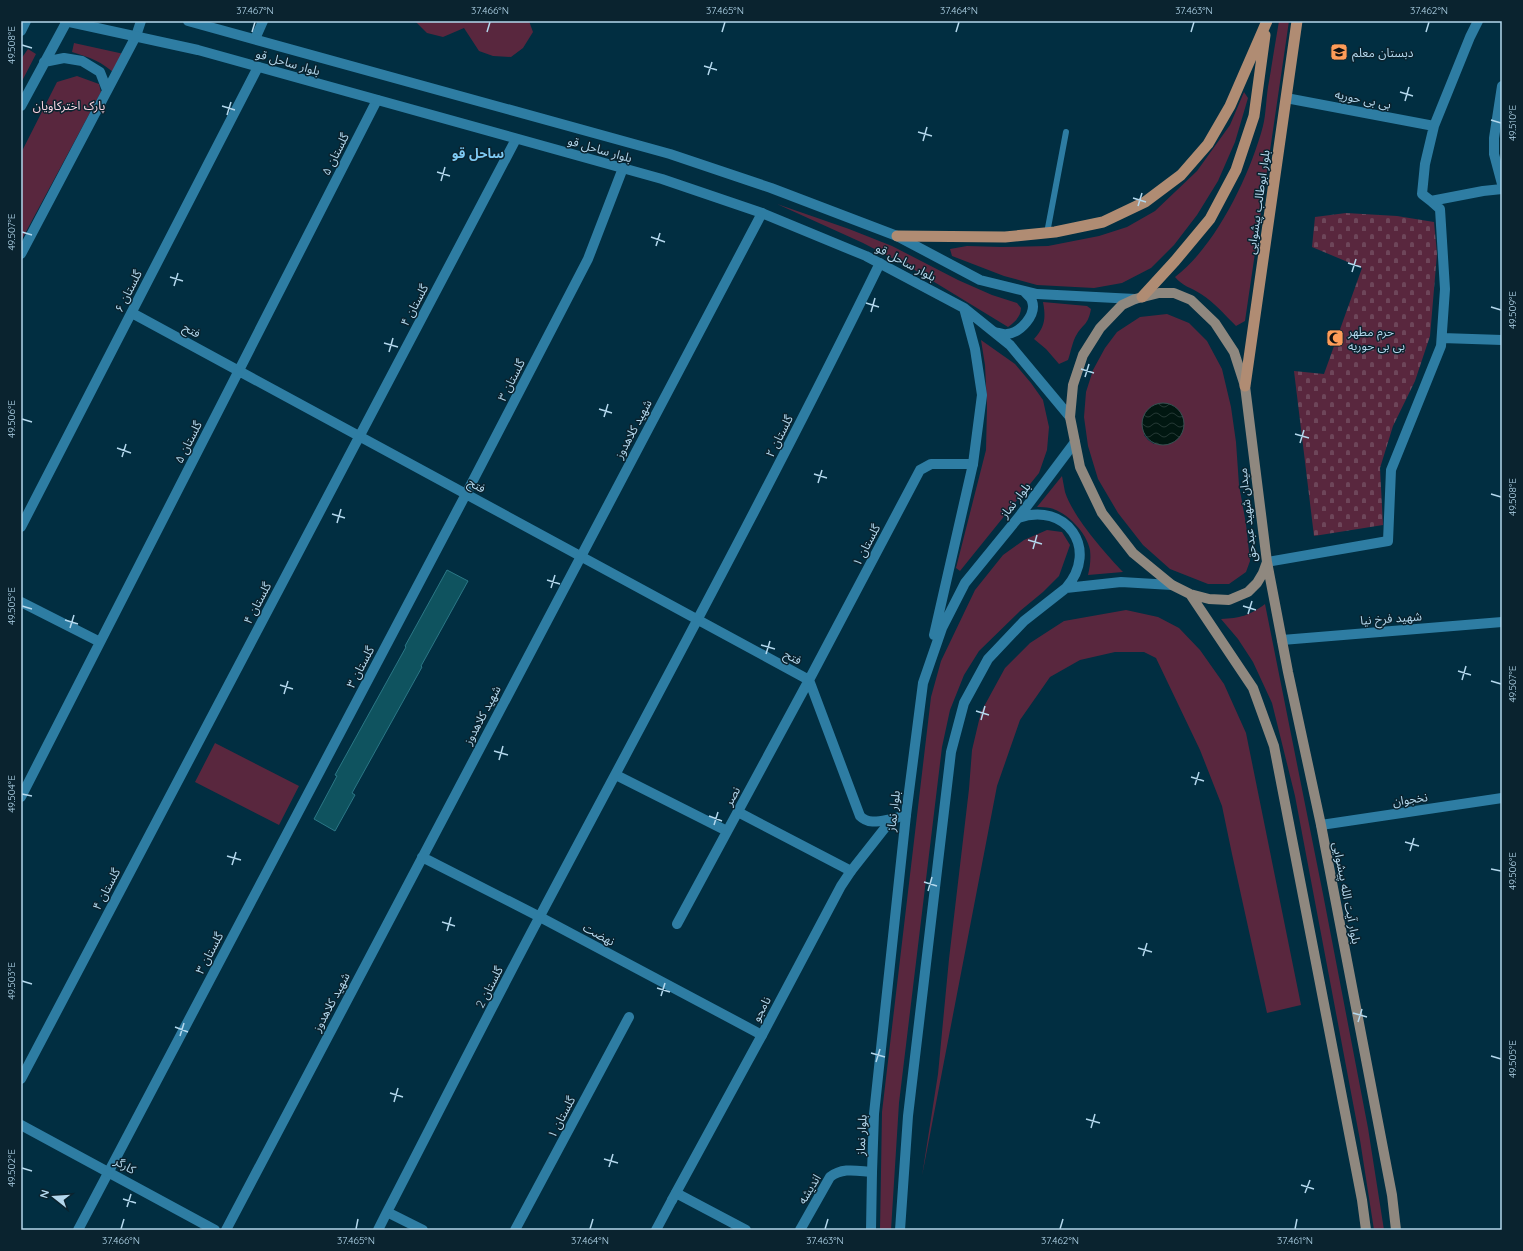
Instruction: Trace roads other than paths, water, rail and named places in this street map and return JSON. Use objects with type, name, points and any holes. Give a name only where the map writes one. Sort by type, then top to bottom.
[{"type":"highway","points":[[897,236],[1006,237],[1047,233],[1103,222],[1146,202],[1181,175],[1208,144],[1230,106],[1267,21]]},
{"type":"highway","name":"بلوار ابوطالب پیشوایی","points":[[1138,298],[1175,261],[1210,219],[1236,170],[1254,116],[1267,21]]},
{"type":"highway","name":"بلوار ابوطالب پیشوایی","points":[[1245,386],[1297,21]]},
{"type":"main road","name":"میدان شهید عبدحق","points":[[1159,293],[1174,293],[1191,300],[1215,323],[1234,352],[1245,386],[1267,562],[1257,584],[1248,592],[1229,600],[1209,600],[1190,594],[1172,585],[1133,553],[1102,513],[1080,467],[1070,417],[1073,385],[1083,355],[1100,328],[1122,305],[1138,298],[1159,293]]},
{"type":"main road","name":"بلوار آیت الله پیشوایی","points":[[1267,562],[1321,825],[1392,1195],[1396,1230]]},
{"type":"main road","points":[[1190,594],[1253,688],[1274,746],[1362,1200],[1366,1230]]},
{"type":"street","points":[[21,31],[26,21]]},
{"type":"street","points":[[21,106],[66,21]]},
{"type":"street","name":"بلوار ساحل قو","points":[[66,21],[198,50],[662,179],[762,213],[866,256],[964,308],[1010,345],[1070,417]]},
{"type":"street","points":[[21,254],[136,36],[141,21]]},
{"type":"street","name":"بلوار ساحل قو","points":[[188,21],[670,154],[771,188],[897,236],[980,280],[1037,294],[1138,298]]},
{"type":"street","points":[[256,39],[263,21]]},
{"type":"street","points":[[1267,562],[1388,541],[1391,470],[1441,346],[1442,338],[1445,289],[1440,209],[1422,194],[1425,164],[1434,126],[1478,21]]},
{"type":"street","points":[[44,62],[64,58],[82,61],[100,72],[107,90]]},
{"type":"street","name":"گلستان ۶","points":[[21,527],[258,67]]},
{"type":"street","points":[[1502,86],[1494,138],[1494,154],[1502,184]]},
{"type":"street","name":"بی بی حوریه","points":[[1286,98],[1434,126]]},
{"type":"street","name":"گلستان ۵","points":[[21,797],[377,100]]},
{"type":"street","name":"گلستان ۴","points":[[21,1079],[516,138]]},
{"type":"street","name":"گلستان ۳","points":[[78,1230],[466,494],[588,259],[623,168]]},
{"type":"street","points":[[1432,201],[1483,191],[1502,189]]},
{"type":"street","name":"شهید کلاهدوز","points":[[226,1230],[762,213]]},
{"type":"street","name":"گلستان ۲","points":[[616,775],[826,373],[880,263]]},
{"type":"street","points":[[993,331],[1006,334],[1012,333],[1018,331],[1028,321],[1032,310],[1032,300],[1024,291]]},
{"type":"street","points":[[923,683],[973,464],[982,395],[975,349],[964,308]]},
{"type":"street","name":"فتح","points":[[132,312],[809,680]]},
{"type":"street","points":[[1442,338],[1502,340]]},
{"type":"street","name":"بلوار نماز","points":[[871,1230],[874,1114],[906,815],[923,683],[942,628],[965,583],[1018,518],[1075,442]]},
{"type":"street","name":"گلستان ۱","points":[[809,680],[920,470],[931,464],[973,464]]},
{"type":"street","points":[[900,1230],[910,1100],[951,752],[964,702],[988,659],[1024,621],[1074,580],[1078,570],[1080,558],[1080,547],[1076,537],[1069,527],[1061,520],[1050,515],[1040,513],[1028,514],[1018,518]]},
{"type":"street","points":[[1066,588],[1121,582],[1172,585]]},
{"type":"street","points":[[21,602],[100,642]]},
{"type":"street","name":"شهید فرخ نیا","points":[[1282,640],[1502,622]]},
{"type":"street","points":[[809,680],[860,816],[864,820],[872,822],[906,815]]},
{"type":"street","name":"نصر","points":[[677,924],[809,680]]},
{"type":"street","points":[[616,775],[727,831]]},
{"type":"street","name":"گلستان 2","points":[[378,1230],[540,917],[616,775]]},
{"type":"street","name":"نخجوان","points":[[1321,825],[1502,798]]},
{"type":"street","points":[[738,812],[851,871]]},
{"type":"street","name":"نامجو","points":[[656,1230],[841,886],[892,819]]},
{"type":"street","name":"نهضت","points":[[422,857],[540,917],[762,1035]]},
{"type":"street","name":"گلستان ۱","points":[[515,1230],[629,1017]]},
{"type":"street","name":"کارگر","points":[[21,1125],[215,1230]]},
{"type":"street","name":"اندیشه","points":[[800,1230],[830,1178],[837,1172],[844,1170],[872,1172]]},
{"type":"street","points":[[674,1197],[746,1230]]},
{"type":"street","points":[[387,1212],[423,1230]]},
{"type":"lane","points":[[1047,233],[1066,132]]},
{"type":"water","points":[[1163,403],[1178,409],[1184,424],[1178,439],[1163,445],[1148,439],[1142,424],[1148,409]]},
{"type":"place","name":"دبستان معلم","points":[[1339,52]]},
{"type":"place","name":"حرم مطهر بی بی حوریه","points":[[1335,338]]},
{"type":"district","name":"ساحل قو","points":[[478,153]]},
{"type":"park label","name":"پارک اخترکاویان","points":[[69,105]]}]
